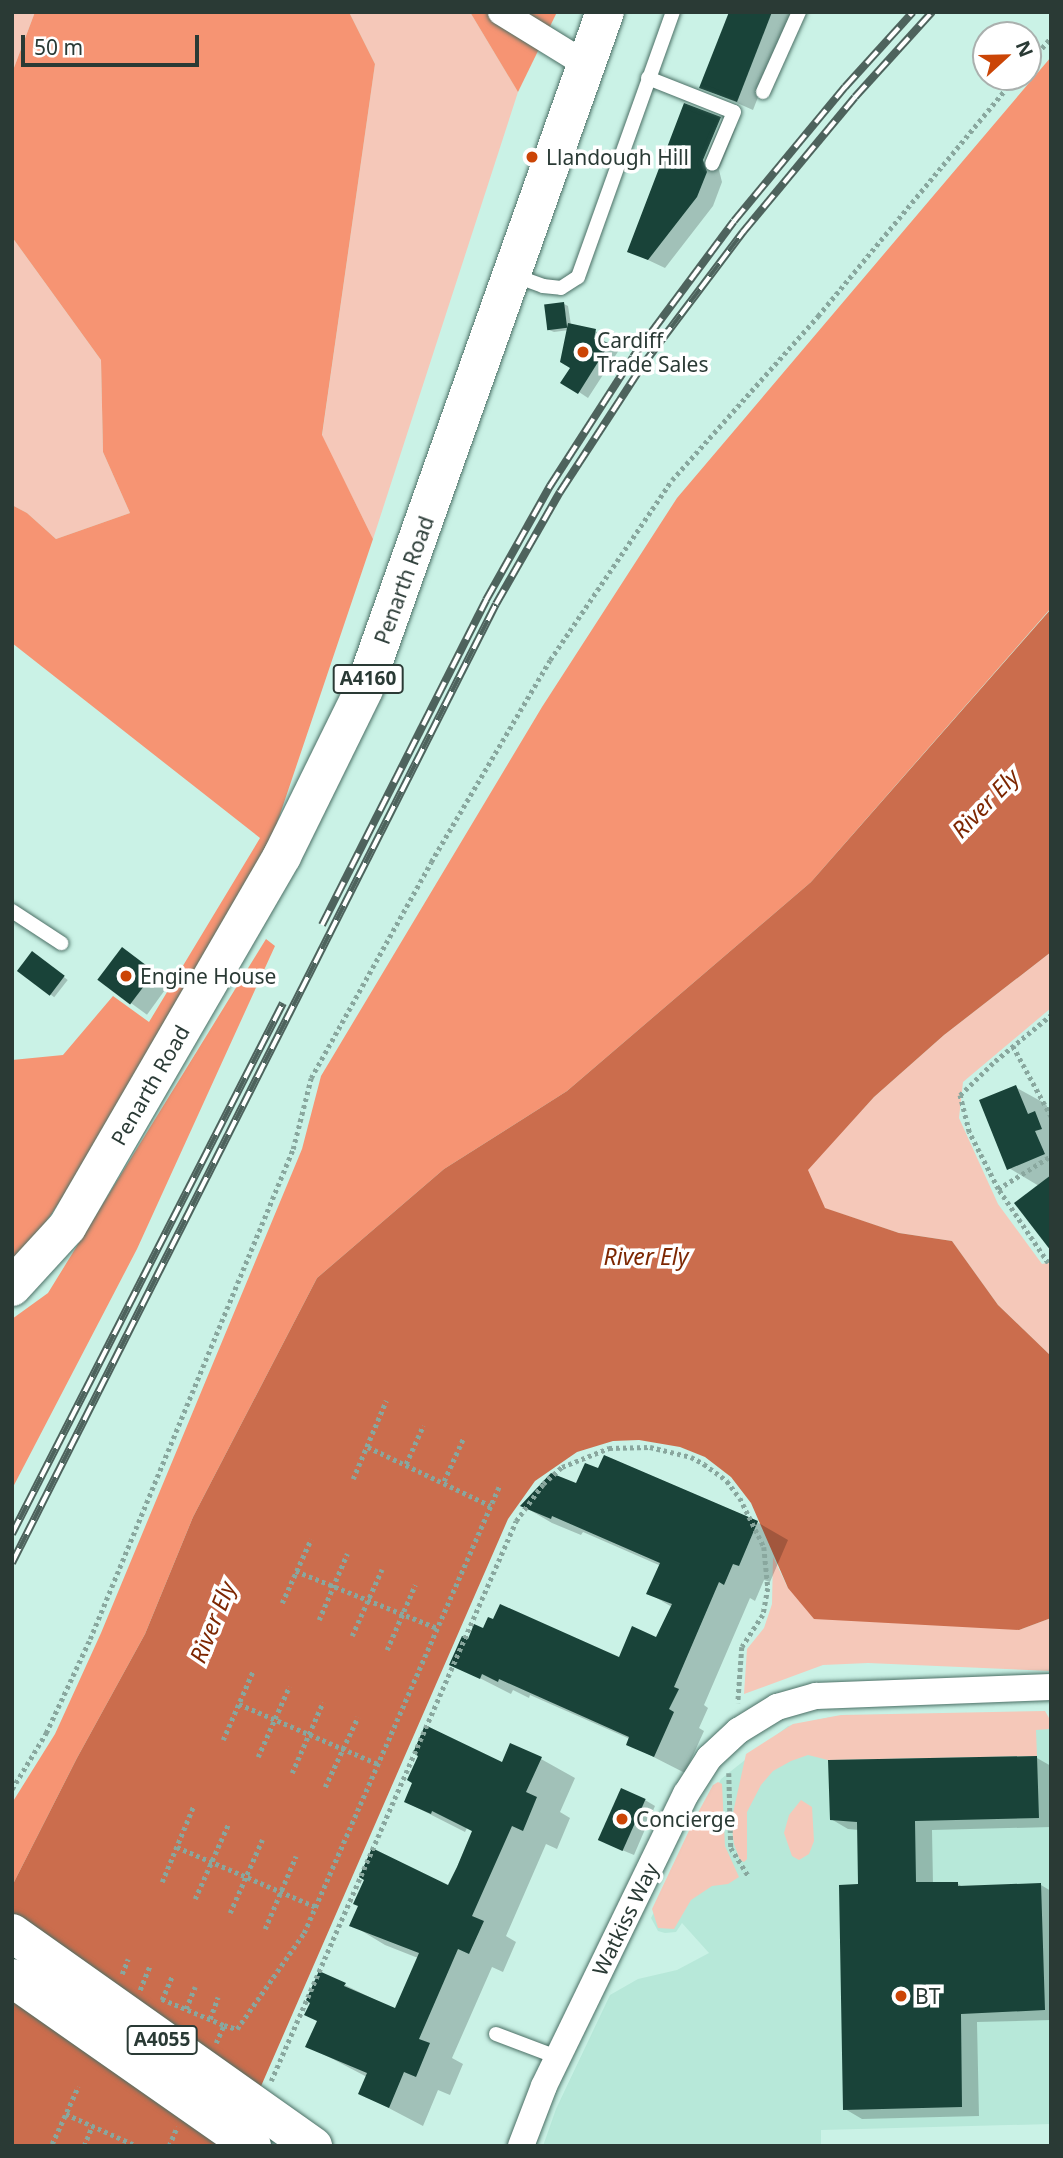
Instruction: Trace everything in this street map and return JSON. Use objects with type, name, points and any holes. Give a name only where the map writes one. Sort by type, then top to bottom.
[{"type":"main road","name":"Penarth Road","points":[[12,1287],[67,1227],[288,844],[364,689],[605,12]]},
{"type":"main road","name":"A4055","points":[[12,1933],[313,2146]]},
{"type":"main road","name":"A4055","points":[[12,1978],[252,2146]]},
{"type":"street","points":[[500,12],[587,65]]},
{"type":"street","name":"Watkiss Way","points":[[521,2146],[558,2057],[686,1794],[709,1758],[738,1731],[777,1707],[816,1696],[1051,1687]]},
{"type":"lane","points":[[512,275],[543,286],[561,288],[578,277],[673,12]]},
{"type":"lane","points":[[764,92],[799,12]]},
{"type":"lane","points":[[648,78],[734,112],[712,164]]},
{"type":"lane","points":[[12,911],[61,943]]},
{"type":"lane","points":[[496,2034],[558,2057]]},
{"type":"path","points":[[12,1789],[46,1733],[90,1639],[293,1149],[311,1078],[431,862],[551,660],[672,480],[818,316],[1004,91]]},
{"type":"path","points":[[1048,1263],[998,1189],[969,1132],[960,1096],[1013,1046],[1051,1015]]},
{"type":"path","points":[[1013,1046],[1051,1116]]},
{"type":"path","points":[[998,1189],[1051,1156]]},
{"type":"path","points":[[353,1479],[386,1401]]},
{"type":"path","points":[[406,1464],[423,1426]]},
{"type":"path","points":[[444,1481],[463,1439]]},
{"type":"path","points":[[368,1447],[444,1481],[491,1506]]},
{"type":"path","points":[[271,2083],[516,1521],[537,1490],[562,1467],[609,1448],[650,1447],[704,1464],[727,1481],[740,1497],[764,1547],[768,1588],[763,1615],[742,1647],[736,1698],[738,1704]]},
{"type":"path","points":[[172,1977],[160,1999],[237,2029],[304,1933],[500,1485]]},
{"type":"path","points":[[282,1603],[311,1539]]},
{"type":"path","points":[[318,1620],[347,1555]]},
{"type":"path","points":[[352,1636],[382,1569]]},
{"type":"path","points":[[296,1571],[437,1628]]},
{"type":"path","points":[[387,1650],[415,1585]]},
{"type":"path","points":[[223,1740],[253,1671]]},
{"type":"path","points":[[258,1757],[289,1687]]},
{"type":"path","points":[[292,1773],[323,1702]]},
{"type":"path","points":[[239,1704],[378,1764]]},
{"type":"path","points":[[325,1787],[358,1717]]},
{"type":"path","points":[[728,1763],[731,1847],[748,1875]]},
{"type":"path","points":[[162,1882],[193,1807]]},
{"type":"path","points":[[195,1899],[228,1825]]},
{"type":"path","points":[[230,1913],[262,1840]]},
{"type":"path","points":[[177,1847],[316,1907]]},
{"type":"path","points":[[265,1929],[296,1856]]},
{"type":"path","points":[[129,1985],[148,1994]]},
{"type":"path","points":[[186,2009],[195,1987]]},
{"type":"path","points":[[210,2019],[218,1997]]},
{"type":"path","points":[[213,2049],[224,2025]]},
{"type":"path","points":[[52,2144],[78,2087]]},
{"type":"path","points":[[66,2114],[137,2146]]},
{"type":"path","points":[[169,2146],[180,2122]]},
{"type":"path","points":[[84,2146],[92,2126]]},
{"type":"path","points":[[115,2146],[118,2137]]},
{"type":"shaded area","points":[[12,12],[35,12],[12,73]]},
{"type":"shaded area","points":[[35,12],[349,12],[375,64],[322,435],[373,539],[270,844],[143,1079],[12,1272],[12,1060],[63,1055],[113,996],[149,1022],[260,838],[12,643],[12,505],[27,513],[56,539],[130,513],[103,452],[101,360],[12,237],[12,73]]},
{"type":"shaded area","points":[[349,12],[470,12],[518,92],[373,539],[322,436],[375,64]]},
{"type":"shaded area","points":[[470,12],[557,12],[518,92]]},
{"type":"shaded area","points":[[1051,57],[1051,608],[811,882],[567,1091],[444,1169],[317,1278],[193,1517],[145,1634],[77,1758],[12,1886],[12,1803],[55,1734],[101,1633],[302,1149],[321,1076],[542,707],[677,498],[1022,91],[1042,91],[1042,68]]},
{"type":"shaded area","points":[[12,237],[101,360],[103,452],[130,513],[56,539],[27,513],[12,505]]},
{"type":"shaded area","points":[[266,939],[275,946],[137,1249],[12,1489],[12,1319],[48,1293]]},
{"type":"shaded area","points":[[1051,952],[1051,1008],[963,1082],[959,1118],[998,1204],[1042,1264],[1051,1262],[1051,1356],[998,1305],[952,1241],[899,1233],[824,1208],[807,1170],[874,1097],[944,1035]]},
{"type":"shaded area","points":[[773,1557],[788,1588],[1019,1630],[1051,1618],[1051,1671],[868,1663],[823,1665],[744,1694],[747,1649],[764,1628],[772,1604]]},
{"type":"shaded area","points":[[1045,1711],[1049,1718],[1049,1729],[1036,1730],[1037,1756],[828,1760],[808,1755],[791,1761],[773,1771],[761,1785],[747,1812],[747,1859],[744,1862],[740,1860],[734,1844],[731,1822],[746,1754],[793,1724],[841,1715]]},
{"type":"shaded area","points":[[831,1717],[1051,1719],[1051,2124],[821,2130],[821,2146],[543,2146],[556,2109],[610,1995],[638,1979],[677,1970],[709,1953],[682,1923],[676,1932],[665,1933],[658,1931],[651,1918],[721,1779],[788,1726]]},
{"type":"shaded area","points":[[718,1782],[722,1784],[725,1846],[739,1877],[728,1884],[712,1886],[691,1900],[674,1929],[658,1928],[652,1909],[694,1820],[713,1785]]},
{"type":"shaded area","points":[[801,1800],[812,1807],[814,1841],[809,1854],[799,1860],[792,1856],[784,1833],[789,1815]]},
{"type":"water","name":"River Ely","points":[[1051,609],[1051,952],[944,1035],[874,1097],[808,1170],[825,1208],[899,1233],[952,1241],[998,1305],[1051,1356],[1051,1618],[1019,1630],[814,1619],[788,1588],[751,1503],[731,1477],[705,1457],[680,1447],[639,1440],[613,1441],[577,1452],[535,1481],[508,1519],[235,2146],[12,2146],[12,1886],[77,1758],[145,1634],[193,1517],[317,1278],[444,1169],[567,1091],[811,882]]},
{"type":"building","points":[[729,12],[772,12],[737,102],[699,88]]},
{"type":"building","points":[[684,103],[721,117],[703,160],[707,172],[697,197],[648,260],[627,252]]},
{"type":"building","points":[[564,302],[567,328],[547,330],[544,304]]},
{"type":"building","name":"Cardiff Trade Sales","points":[[568,323],[596,329],[594,339],[610,343],[578,394],[560,383],[570,368],[560,362]]},
{"type":"building","name":"Engine House","points":[[122,947],[155,972],[130,1004],[97,980]]},
{"type":"building","points":[[32,951],[65,976],[50,996],[17,971]]},
{"type":"building","points":[[1016,1085],[1028,1114],[1035,1111],[1042,1129],[1035,1131],[1045,1154],[1007,1170],[979,1100]]},
{"type":"building","points":[[1051,1175],[1051,1251],[1014,1203]]},
{"type":"building","points":[[604,1455],[758,1521],[739,1566],[733,1564],[724,1585],[719,1582],[674,1687],[679,1689],[669,1709],[674,1712],[654,1757],[626,1745],[629,1737],[499,1679],[498,1682],[482,1674],[480,1679],[449,1665],[462,1636],[468,1639],[474,1624],[483,1628],[488,1617],[493,1619],[500,1604],[619,1657],[632,1626],[656,1637],[672,1604],[646,1594],[660,1563],[552,1516],[551,1519],[520,1506],[551,1473],[576,1483],[585,1463],[598,1468]]},
{"type":"building","points":[[425,1725],[502,1762],[510,1743],[542,1757],[526,1792],[537,1797],[523,1831],[512,1826],[472,1916],[484,1921],[469,1954],[458,1949],[419,2039],[430,2043],[416,2077],[404,2072],[389,2108],[358,2094],[367,2073],[305,2047],[317,2021],[304,2015],[310,2003],[306,2000],[319,1971],[346,1983],[344,1986],[395,2008],[419,1953],[349,1926],[358,1906],[353,1904],[364,1880],[359,1877],[372,1848],[448,1885],[457,1867],[472,1831],[432,1811],[431,1814],[404,1802],[412,1783],[407,1780],[418,1756],[413,1753]]},
{"type":"building","name":"BT","points":[[1037,1756],[1039,1818],[915,1821],[916,1882],[958,1882],[958,1886],[1041,1883],[1045,2010],[961,2014],[962,2107],[843,2110],[839,1885],[858,1884],[857,1822],[830,1820],[828,1760]]},
{"type":"building","name":"Concierge","points":[[621,1788],[646,1799],[622,1851],[598,1840]]},
{"type":"railway","points":[[322,925],[486,600],[550,486],[633,357],[734,221],[845,87],[913,12]]},
{"type":"railway","points":[[12,1563],[496,604],[560,492],[642,366],[743,232],[855,97],[932,12]]},
{"type":"railway","points":[[12,1534],[283,1003]]},
{"type":"place","name":"Llandough Hill","points":[[532,157]]},
{"type":"place","name":"Cardiff Trade Sales","points":[[583,352]]},
{"type":"place","name":"Engine House","points":[[126,976]]},
{"type":"place","name":"Concierge","points":[[622,1819]]},
{"type":"place","name":"BT","points":[[901,1996]]}]
